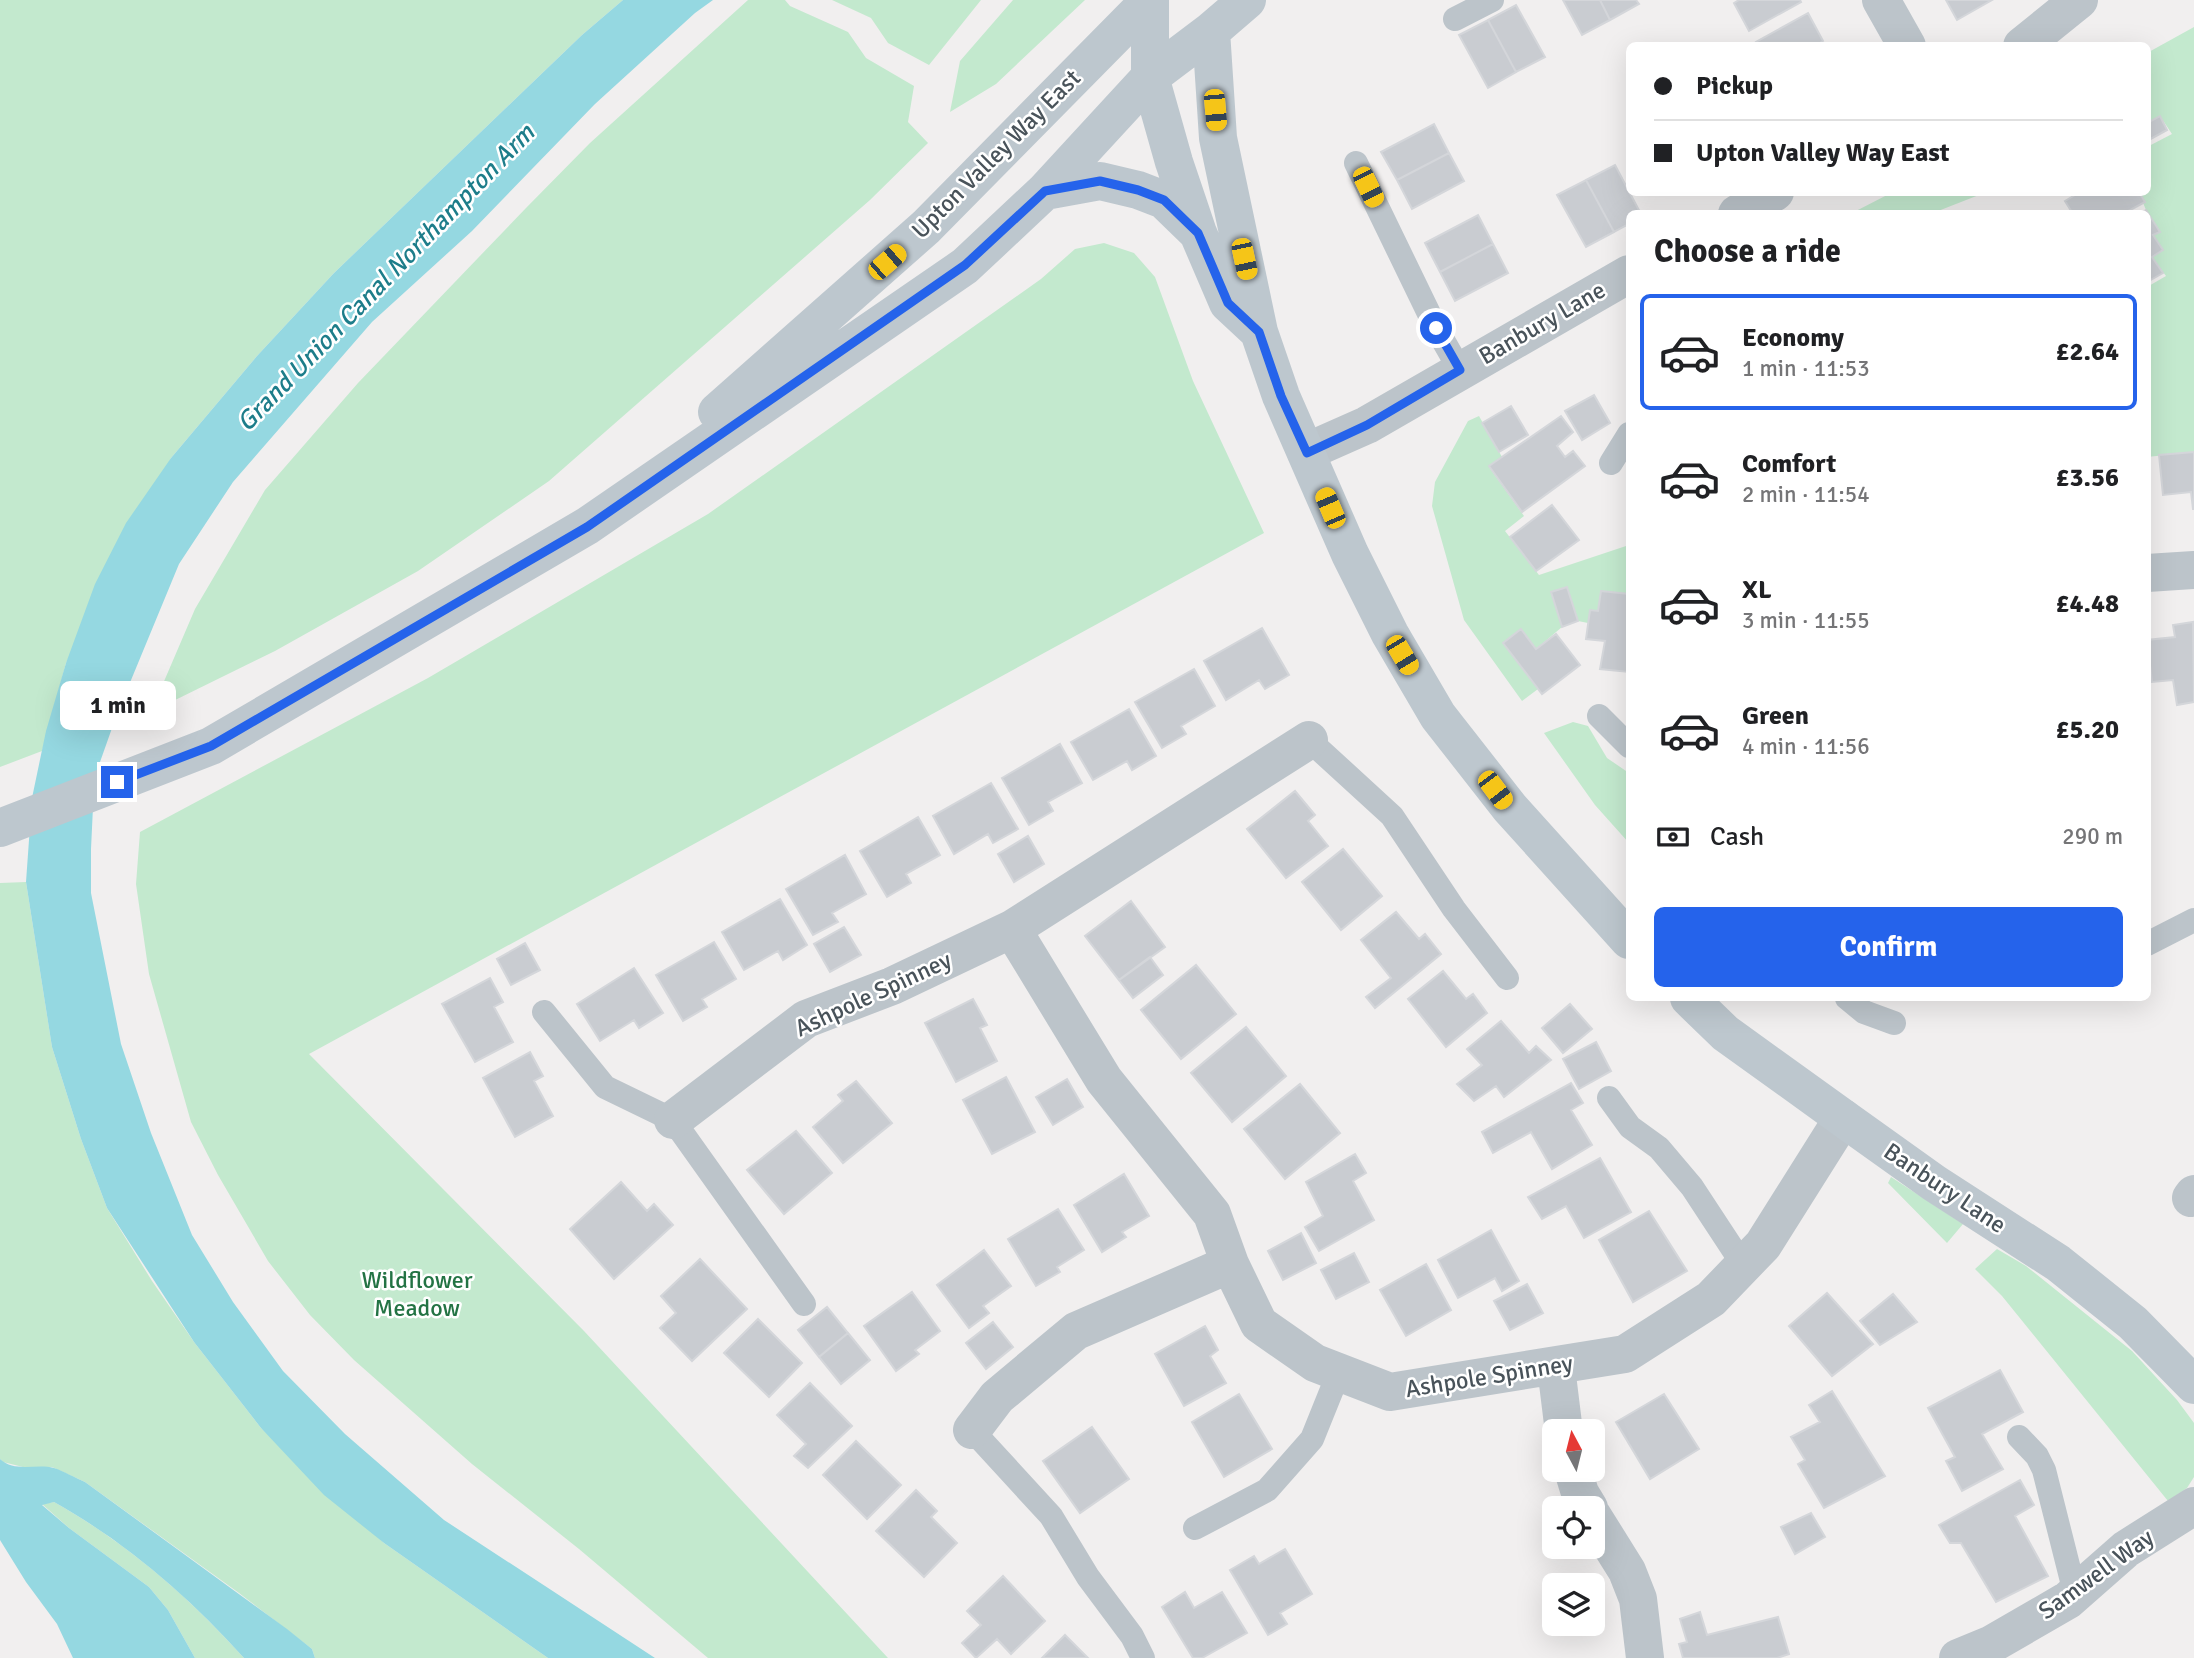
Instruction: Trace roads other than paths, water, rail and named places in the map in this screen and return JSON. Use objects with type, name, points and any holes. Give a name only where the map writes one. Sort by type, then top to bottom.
[{"type":"street","points":[[1150,0],[1150,76],[1174,162],[1198,233],[1228,303],[1259,332]]},
{"type":"street","name":"Upton Valley Way East","points":[[587,527],[926,227],[1150,0]]},
{"type":"street","name":"Upton Valley Way East","points":[[0,828],[211,746],[587,527],[965,265],[1045,191],[1150,76],[1211,32],[1247,0]]},
{"type":"street","points":[[1881,0],[1905,42]]},
{"type":"street","points":[[2027,42],[2079,0]]},
{"type":"street","points":[[1211,32],[1218,138],[1259,332],[1281,396],[1368,592],[1438,716],[1510,808],[1626,934]]},
{"type":"street","points":[[1045,191],[1100,181],[1138,190],[1164,200],[1198,233]]},
{"type":"street","points":[[1744,210],[1768,196]]},
{"type":"street","name":"Banbury Lane","points":[[1307,453],[1367,425],[1626,276]]},
{"type":"street","points":[[2151,573],[2194,570]]},
{"type":"street","name":"Ashpole Spinney","points":[[673,1120],[806,1019],[892,986],[1012,929],[1309,740]]},
{"type":"street","name":"Ashpole Spinney","points":[[1012,929],[1104,1080],[1212,1214],[1230,1265],[1259,1324],[1315,1363],[1390,1392],[1625,1354],[1711,1299],[1763,1245],[1843,1118]]},
{"type":"street","name":"Banbury Lane","points":[[1692,1001],[1726,1033],[1843,1118],[1934,1183],[2058,1263],[2133,1323],[2194,1385]]},
{"type":"street","points":[[972,1430],[997,1397],[1076,1331],[1230,1265]]},
{"type":"street","points":[[1556,1367],[1562,1419]]},
{"type":"street","name":"Samwell Way","points":[[1958,1658],[1992,1644],[2075,1593],[2126,1549],[2194,1506]]},
{"type":"street","points":[[1605,1535],[1627,1571],[1638,1599],[1645,1658]]},
{"type":"lane","points":[[1455,19],[1492,0]]},
{"type":"lane","points":[[1356,163],[1436,328],[1460,370]]},
{"type":"lane","points":[[1611,463],[1626,439]]},
{"type":"lane","points":[[1600,716],[1626,743]]},
{"type":"lane","points":[[1309,740],[1392,816],[1454,909],[1507,978]]},
{"type":"lane","points":[[2151,942],[2194,920]]},
{"type":"lane","points":[[1851,1001],[1864,1012],[1894,1023]]},
{"type":"lane","points":[[544,1012],[605,1087],[673,1120],[804,1304]]},
{"type":"lane","points":[[1609,1098],[1630,1127],[1659,1148],[1692,1187],[1736,1254],[1736,1273]]},
{"type":"lane","points":[[1195,1528],[1266,1490],[1312,1439],[1339,1372]]},
{"type":"lane","points":[[972,1430],[1051,1516],[1088,1577],[1132,1636],[1143,1658]]},
{"type":"lane","points":[[2019,1437],[2037,1456],[2044,1471],[2075,1593]]},
{"type":"water","name":"Grand Union Canal Northampton Arm","points":[[623,0],[713,0],[695,13],[595,104],[472,231],[372,322],[233,482],[179,564],[117,714],[100,762],[93,807],[91,849],[91,893],[121,1044],[151,1133],[192,1235],[233,1302],[283,1371],[345,1434],[444,1520],[655,1658],[548,1658],[384,1543],[324,1495],[261,1428],[194,1342],[107,1208],[81,1139],[52,1047],[26,882],[32,798],[46,731],[66,663],[95,584],[126,523],[171,458],[257,356],[334,273],[582,35]]},
{"type":"water","points":[[0,1459],[12,1466],[54,1468],[85,1482],[287,1629],[312,1649],[315,1658],[244,1658],[201,1613],[155,1572],[107,1535],[54,1502],[42,1505],[149,1587],[168,1610],[195,1658],[73,1658],[57,1624],[0,1540]]},
{"type":"park label","name":"Wildflower Meadow","points":[[417,1294]]}]
